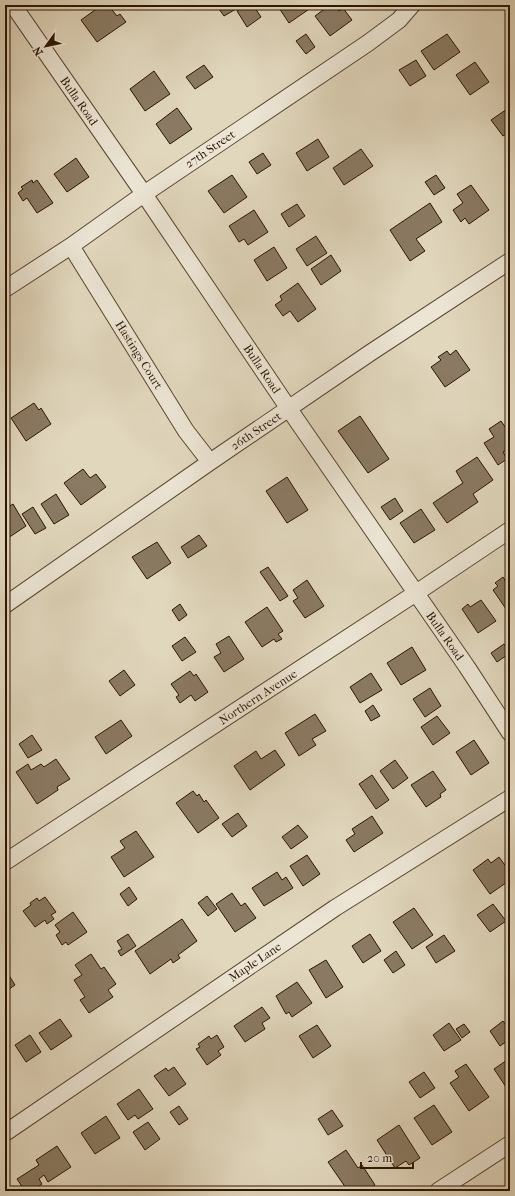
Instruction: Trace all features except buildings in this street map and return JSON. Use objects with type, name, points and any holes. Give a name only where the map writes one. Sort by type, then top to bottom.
[{"type":"street","name":"Bulla Road","points":[[13,5],[144,194],[510,733]]},
{"type":"street","name":"27th Street","points":[[5,289],[72,246],[144,194],[368,43],[399,20],[412,5]]},
{"type":"street","name":"Hastings Court","points":[[72,246],[186,431],[210,462]]},
{"type":"street","name":"26th Street","points":[[5,605],[210,462],[370,353],[510,261]]},
{"type":"street","name":"Northern Avenue","points":[[5,862],[510,530]]},
{"type":"street","name":"Maple Lane","points":[[5,1133],[335,908],[510,798]]},
{"type":"street","points":[[438,1191],[510,1144]]}]
